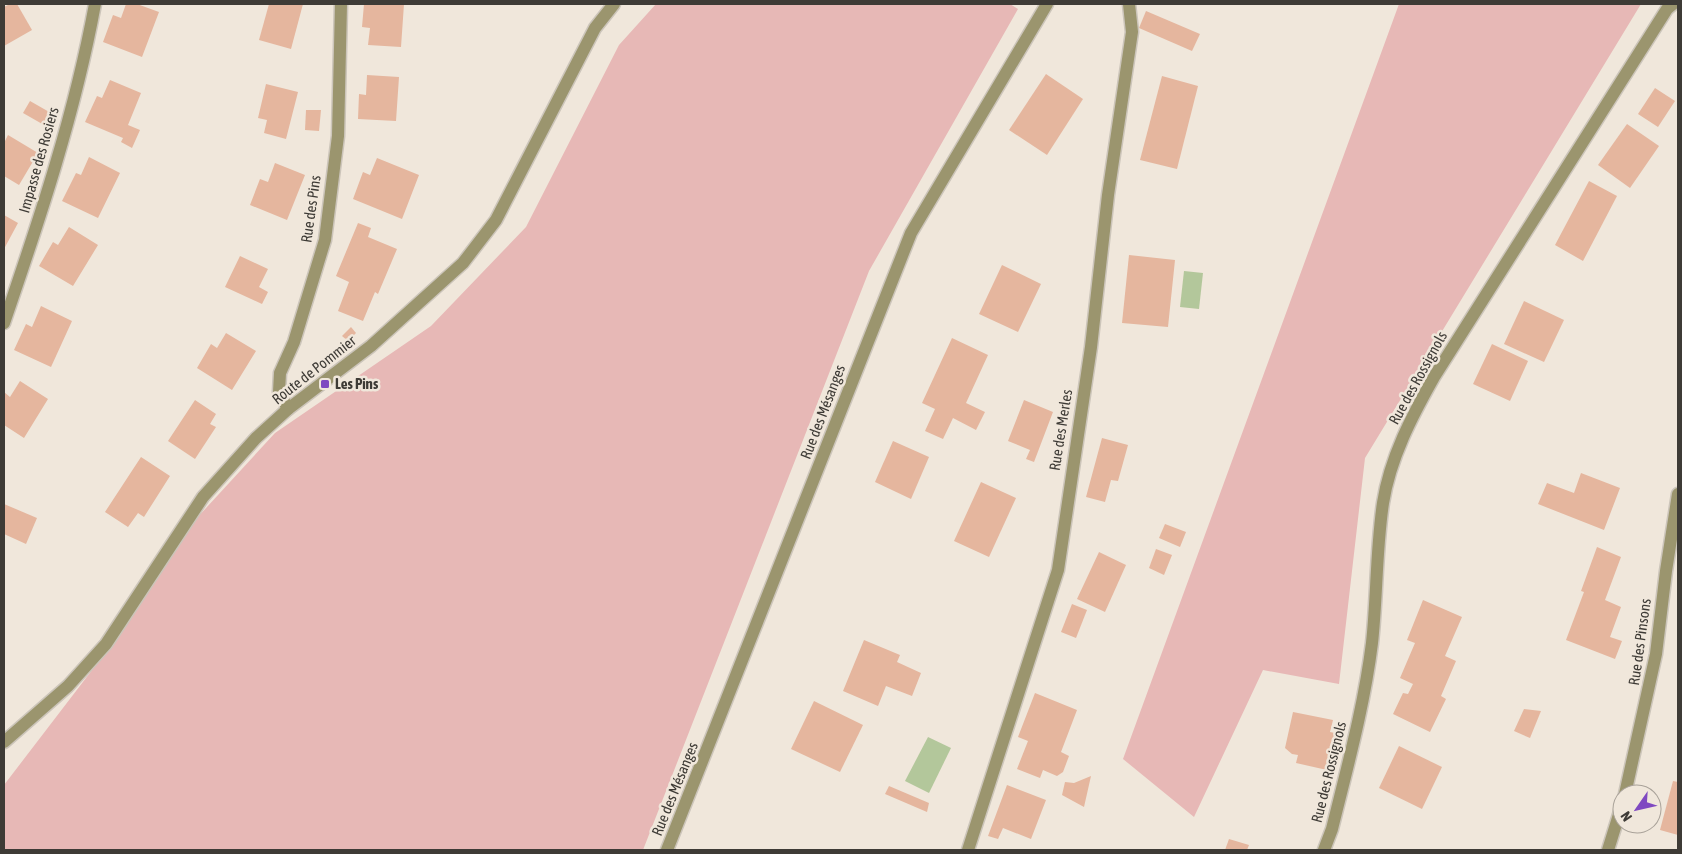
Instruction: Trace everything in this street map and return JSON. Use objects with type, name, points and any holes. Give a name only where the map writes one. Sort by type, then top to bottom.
[{"type":"street","name":"Impasse des Rosiers","points":[[4,323],[38,222],[73,104],[95,4]]},
{"type":"street","name":"Rue des Pins","points":[[288,409],[278,392],[280,373],[294,342],[325,240],[338,136],[341,4]]},
{"type":"street","name":"Route de Pommier","points":[[4,742],[68,686],[106,644],[203,497],[256,438],[288,409],[371,346],[463,263],[496,220],[595,28],[614,4]]},
{"type":"street","name":"Rue des Mésanges","points":[[667,850],[911,232],[1046,4]]},
{"type":"street","name":"Rue des Merles","points":[[968,850],[1058,570],[1091,347],[1108,195],[1132,32],[1129,4]]},
{"type":"street","name":"Rue des Rossignols","points":[[1324,850],[1332,829],[1365,691],[1372,642],[1378,548],[1384,501],[1394,459],[1416,408],[1434,377],[1667,9],[1674,4]]},
{"type":"street","name":"Rue des Pinsons","points":[[1627,784],[1656,654],[1678,494]]},
{"type":"street","points":[[1608,850],[1613,834]]},
{"type":"shaded area","points":[[656,4],[1010,4],[1018,9],[869,271],[643,850],[4,850],[4,785],[122,631],[195,520],[275,433],[431,326],[526,227],[619,45]]},
{"type":"shaded area","points":[[1399,4],[1641,4],[1365,458],[1339,684],[1263,670],[1194,817],[1123,759]]},
{"type":"shaded area","points":[[1184,271],[1203,273],[1199,309],[1180,307]]},
{"type":"shaded area","points":[[928,737],[951,748],[929,793],[905,781]]},
{"type":"building","points":[[10,4],[17,4],[32,30],[4,46],[4,7]]},
{"type":"building","points":[[126,4],[137,4],[159,12],[142,57],[103,42],[113,15],[121,18]]},
{"type":"building","points":[[269,4],[303,4],[291,49],[259,40]]},
{"type":"building","points":[[364,4],[404,4],[401,47],[368,45],[370,28],[362,27]]},
{"type":"building","points":[[1146,11],[1200,34],[1192,51],[1139,28]]},
{"type":"building","points":[[1046,74],[1083,99],[1047,155],[1009,130]]},
{"type":"building","points":[[367,75],[399,77],[396,121],[358,119],[359,94],[366,95]]},
{"type":"building","points":[[1162,76],[1198,86],[1177,169],[1140,160]]},
{"type":"building","points":[[110,80],[141,93],[128,125],[140,130],[132,148],[121,142],[123,138],[85,122],[97,96],[102,98]]},
{"type":"building","points":[[266,84],[298,92],[286,139],[264,133],[267,120],[258,118]]},
{"type":"building","points":[[1655,88],[1675,101],[1658,127],[1638,114]]},
{"type":"building","points":[[30,101],[51,113],[44,125],[23,113]]},
{"type":"building","points":[[306,110],[321,110],[319,131],[305,130]]},
{"type":"building","points":[[1627,124],[1659,146],[1630,188],[1598,165]]},
{"type":"building","points":[[8,135],[38,153],[19,185],[4,176],[4,143]]},
{"type":"building","points":[[89,157],[120,173],[98,218],[62,201],[76,173],[81,175]]},
{"type":"building","points":[[377,158],[419,175],[402,219],[353,199],[363,172],[370,175]]},
{"type":"building","points":[[275,163],[305,175],[287,220],[250,205],[260,179],[268,182]]},
{"type":"building","points":[[1589,181],[1617,196],[1583,261],[1555,245]]},
{"type":"building","points":[[4,215],[18,223],[4,249]]},
{"type":"building","points":[[358,223],[371,228],[368,237],[397,249],[378,294],[375,292],[363,321],[338,311],[349,282],[336,276]]},
{"type":"building","points":[[69,227],[98,245],[73,286],[39,266],[53,242],[58,245]]},
{"type":"building","points":[[1129,255],[1175,260],[1168,327],[1122,323]]},
{"type":"building","points":[[240,256],[268,269],[259,287],[268,292],[262,304],[225,287]]},
{"type":"building","points":[[1002,265],[1041,284],[1018,332],[979,314]]},
{"type":"building","points":[[1524,301],[1564,320],[1544,362],[1504,344]]},
{"type":"building","points":[[41,306],[72,321],[51,367],[14,350],[26,324],[32,327]]},
{"type":"building","points":[[351,327],[356,333],[348,341],[342,336]]},
{"type":"building","points":[[226,333],[256,351],[232,390],[197,368],[211,344],[217,348]]},
{"type":"building","points":[[952,338],[988,355],[966,403],[985,412],[976,430],[953,418],[943,439],[925,431],[935,409],[922,403]]},
{"type":"building","points":[[1492,344],[1528,361],[1510,401],[1473,384]]},
{"type":"building","points":[[20,381],[48,399],[24,438],[4,425],[4,392],[10,397]]},
{"type":"building","points":[[195,400],[216,414],[210,424],[216,427],[195,459],[168,441]]},
{"type":"building","points":[[1024,400],[1053,412],[1034,462],[1026,459],[1030,450],[1008,441]]},
{"type":"building","points":[[1102,438],[1128,445],[1118,481],[1111,480],[1105,502],[1086,497]]},
{"type":"building","points":[[893,441],[929,457],[911,499],[875,482]]},
{"type":"building","points":[[141,457],[170,476],[144,517],[138,513],[128,527],[105,512]]},
{"type":"building","points":[[1581,473],[1620,488],[1604,530],[1538,504],[1547,483],[1574,493]]},
{"type":"building","points":[[981,482],[1016,498],[989,557],[954,541]]},
{"type":"building","points":[[4,504],[37,518],[26,544],[4,534]]},
{"type":"building","points":[[1165,524],[1186,532],[1180,547],[1159,538]]},
{"type":"building","points":[[1597,547],[1621,557],[1605,600],[1621,607],[1610,637],[1622,641],[1615,659],[1566,640],[1584,592],[1581,591]]},
{"type":"building","points":[[1156,549],[1172,555],[1164,575],[1149,568]]},
{"type":"building","points":[[1099,552],[1126,565],[1105,612],[1077,599]]},
{"type":"building","points":[[1423,600],[1462,617],[1445,656],[1456,661],[1441,696],[1446,699],[1430,732],[1393,714],[1403,693],[1408,694],[1413,684],[1400,678],[1415,643],[1407,640]]},
{"type":"building","points":[[1072,604],[1087,610],[1076,638],[1061,632]]},
{"type":"building","points":[[864,640],[900,655],[897,662],[921,673],[912,696],[886,686],[878,706],[843,691]]},
{"type":"building","points":[[1035,693],[1077,710],[1061,752],[1069,756],[1063,772],[1057,776],[1043,770],[1040,778],[1017,769],[1028,741],[1018,737]]},
{"type":"building","points":[[814,701],[863,725],[840,772],[791,749]]},
{"type":"building","points":[[1524,709],[1541,711],[1530,738],[1514,731]]},
{"type":"building","points":[[1293,712],[1333,720],[1330,732],[1335,733],[1327,770],[1296,763],[1298,755],[1292,754],[1285,748]]},
{"type":"building","points":[[1399,746],[1442,767],[1422,809],[1379,788]]},
{"type":"building","points":[[1091,776],[1084,807],[1062,795],[1065,782],[1074,783]]},
{"type":"building","points":[[1673,781],[1678,782],[1678,835],[1662,831],[1662,822]]},
{"type":"building","points":[[1007,785],[1046,800],[1031,839],[1003,828],[998,839],[988,836]]},
{"type":"building","points":[[889,786],[929,803],[927,812],[885,794]]},
{"type":"building","points":[[1229,839],[1249,845],[1247,850],[1225,850]]},
{"type":"place","name":"Les Pins","points":[[325,384]]}]
